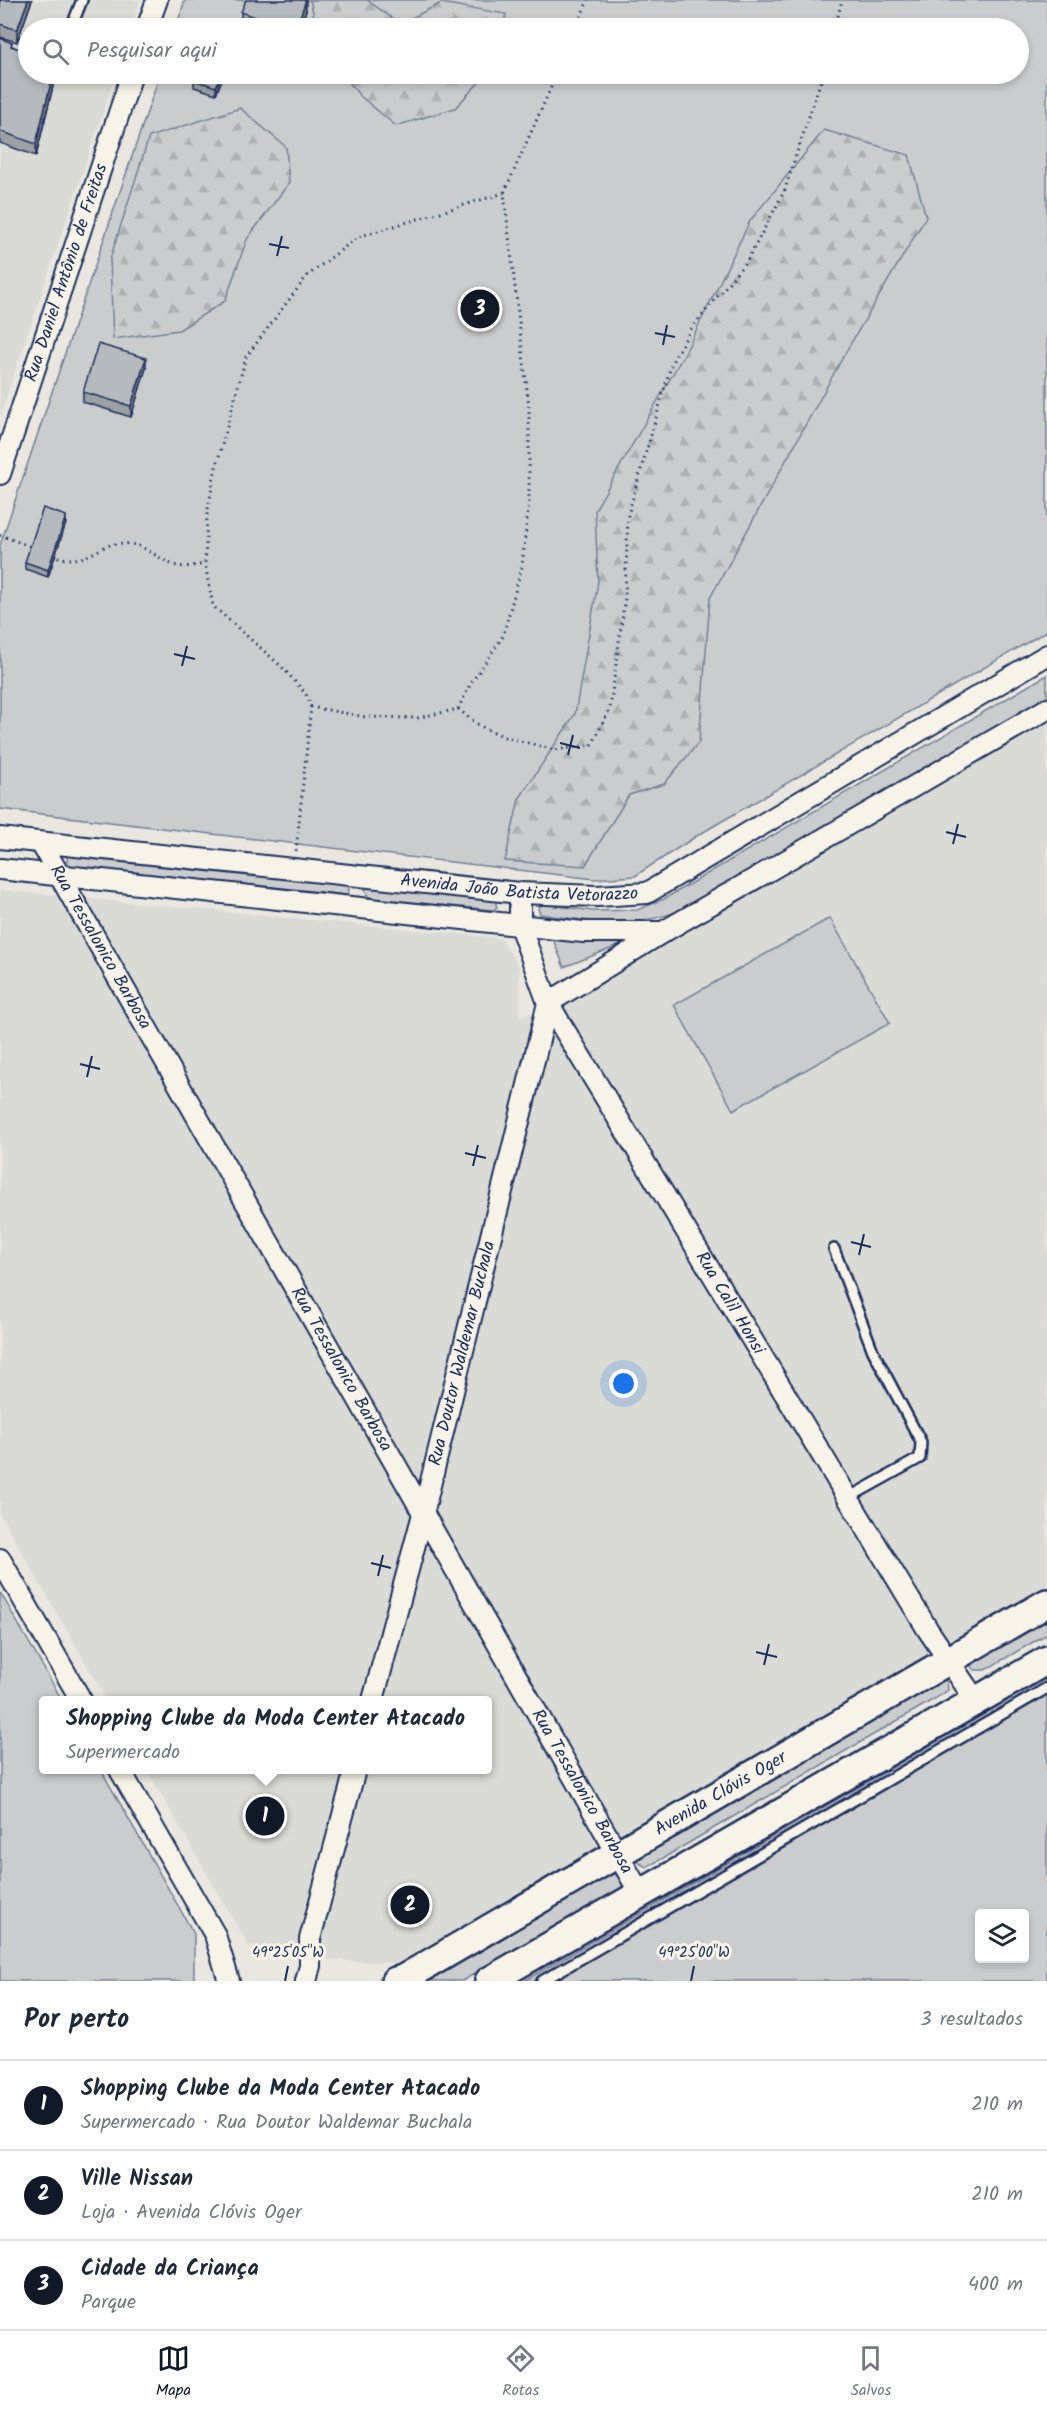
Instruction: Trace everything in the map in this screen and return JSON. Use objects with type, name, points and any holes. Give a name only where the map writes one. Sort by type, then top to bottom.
[{"type":"main road","name":"Avenida Clóvis Oger","points":[[395,1981],[403,1979],[1047,1603]]},
{"type":"main road","points":[[489,1981],[1047,1659]]},
{"type":"street","points":[[151,18],[157,0]]},
{"type":"street","name":"Rua Daniel Antônio de Freitas","points":[[0,474],[129,84]]},
{"type":"street","name":"Avenida João Batista Vetorazzo","points":[[0,838],[358,874],[520,893],[597,896],[647,893],[1047,655]]},
{"type":"street","points":[[548,1003],[663,932],[1047,709]]},
{"type":"street","name":"Rua Tessalonico Barbosa","points":[[41,843],[641,1895]]},
{"type":"street","name":"Avenida João Batista Vetorazzo","points":[[0,869],[583,932],[663,932]]},
{"type":"street","points":[[356,907],[358,874]]},
{"type":"street","name":"Rua Calil Honsi","points":[[520,893],[520,926],[548,1003],[848,1498],[948,1660],[976,1701]]},
{"type":"street","name":"Rua Doutor Waldemar Buchala","points":[[374,1696],[423,1514],[548,1003]]},
{"type":"street","points":[[0,1559],[78,1696]]},
{"type":"street","points":[[122,1774],[215,1935],[229,1981]]},
{"type":"street","points":[[306,1981],[310,1966],[310,1939],[354,1774]]},
{"type":"lane","points":[[75,18],[81,0]]},
{"type":"lane","points":[[834,1249],[873,1352],[921,1442],[922,1451],[920,1458],[848,1498]]},
{"type":"lane","points":[[542,1981],[1047,1688]]},
{"type":"path","points":[[580,18],[588,0]]},
{"type":"path","points":[[838,18],[842,0]]},
{"type":"path","points":[[458,709],[470,686],[503,636],[522,566],[529,501],[529,407],[504,193],[553,84]]},
{"type":"path","points":[[458,709],[480,726],[505,737],[555,750],[592,745],[610,708],[625,598],[628,515],[672,362],[691,329],[747,259],[784,192],[820,84]]},
{"type":"path","points":[[294,868],[310,708],[306,694],[282,667],[213,606],[205,564],[207,515],[215,471],[246,357],[307,276],[358,237],[504,193]]},
{"type":"path","points":[[0,535],[39,549]]},
{"type":"path","points":[[48,553],[68,561],[86,559],[110,543],[133,544],[178,567],[205,564]]},
{"type":"path","points":[[310,708],[366,717],[417,718],[458,709]]},
{"type":"shaded area","points":[[0,0],[140,0],[134,18],[18,18],[18,84],[113,84],[0,416]]},
{"type":"shaded area","points":[[1047,720],[1047,1586],[406,1964],[331,1960],[267,1951],[248,1945],[149,1774],[492,1774],[492,1696],[105,1696],[0,1514],[0,890],[501,938],[519,967],[520,1019]]},
{"type":"green space","points":[[185,0],[1047,0],[1047,631],[695,837],[635,876],[595,879],[0,809],[0,545],[157,84],[1029,84],[1029,18],[179,18]]},
{"type":"green space","points":[[310,0],[367,0],[392,18],[314,18]]},
{"type":"green space","points":[[441,3],[506,14],[505,18],[412,18]]},
{"type":"green space","points":[[351,84],[478,84],[455,108],[396,126],[359,95]]},
{"type":"green space","points":[[240,108],[286,147],[289,183],[247,239],[225,301],[179,330],[113,339],[110,259],[149,137]]},
{"type":"green space","points":[[824,130],[909,155],[926,217],[848,348],[710,598],[699,742],[664,784],[629,795],[585,866],[505,861],[519,799],[575,714],[598,582],[595,510],[686,351],[750,221]]},
{"type":"green space","points":[[1047,675],[1047,698],[685,909],[666,916],[630,922],[596,921],[540,914],[538,908],[543,904],[593,911],[637,910],[664,899]]},
{"type":"green space","points":[[67,854],[348,882],[349,892],[346,895],[72,866],[67,863]]},
{"type":"green space","points":[[370,885],[494,898],[497,907],[493,910],[372,899],[365,890]]},
{"type":"green space","points":[[830,918],[890,1023],[733,1110],[674,1005]]},
{"type":"green space","points":[[551,934],[638,938],[564,967]]},
{"type":"green space","points":[[0,1592],[60,1696],[39,1696],[39,1774],[103,1774],[194,1934],[194,1981],[0,1981]]},
{"type":"green space","points":[[1047,1612],[1047,1634],[985,1670],[974,1670],[970,1665],[970,1656]]},
{"type":"green space","points":[[941,1678],[947,1682],[948,1690],[941,1695],[658,1861],[646,1867],[638,1862],[638,1852]]},
{"type":"green space","points":[[1047,1678],[1047,1981],[524,1981]]},
{"type":"green space","points":[[613,1873],[623,1880],[622,1889],[462,1981],[426,1981]]},
{"type":"building","points":[[0,0],[28,0],[21,18],[18,18],[17,30],[0,24]]},
{"type":"building","points":[[246,0],[306,0],[300,18],[258,18],[241,12]]},
{"type":"building","points":[[0,38],[18,48],[18,84],[51,84],[36,144],[0,131]]},
{"type":"building","points":[[98,344],[146,358],[131,406],[83,392]]},
{"type":"building","points":[[43,508],[66,516],[48,570],[25,562]]},
{"type":"place","name":"Cidade da Criança","points":[[480,309]]},
{"type":"place","name":"Shopping Clube da Moda Center Atacado","points":[[265,1816]]},
{"type":"place","name":"Ville Nissan","points":[[410,1905]]}]
